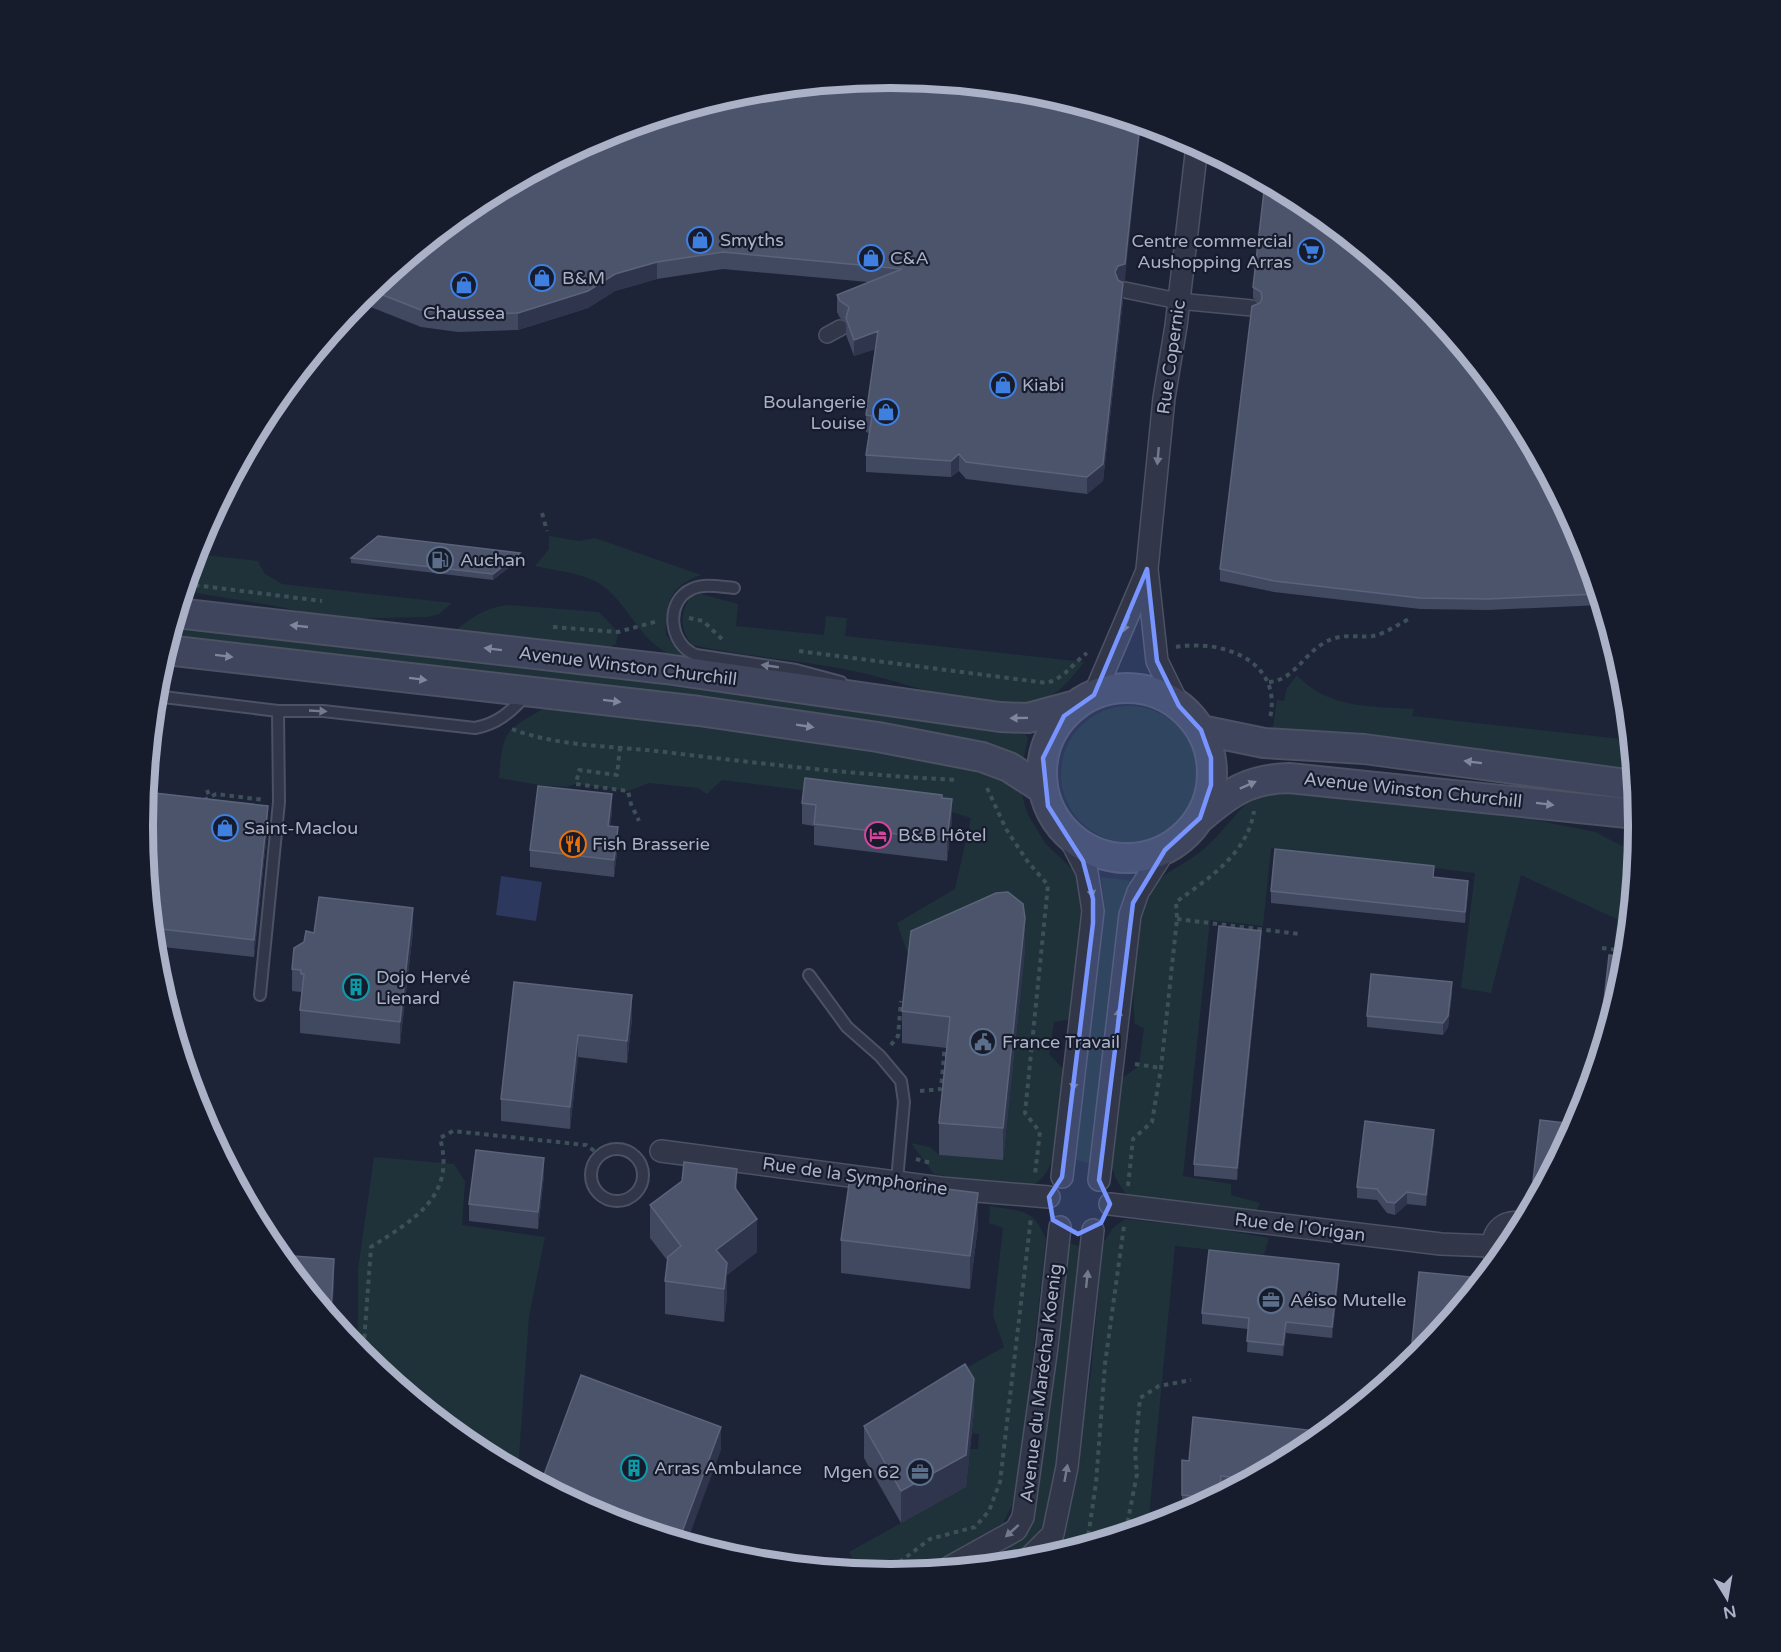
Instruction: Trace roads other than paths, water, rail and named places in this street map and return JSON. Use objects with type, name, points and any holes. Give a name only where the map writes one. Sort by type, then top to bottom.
[{"type":"main road","name":"Avenue Winston Churchill","points":[[186,609],[255,622],[666,669],[1015,718],[1041,716],[1085,700]]},
{"type":"main road","name":"Avenue Winston Churchill","points":[[174,651],[768,720],[969,753],[1009,767],[1043,789]]},
{"type":"main road","points":[[1116,689],[1138,689],[1159,695],[1179,705],[1201,730],[1209,751],[1212,771],[1208,799],[1200,818],[1185,836],[1165,850],[1132,858],[1114,857],[1090,850],[1068,835],[1052,814],[1043,789],[1042,765],[1048,743],[1059,722],[1085,700],[1116,689]]},
{"type":"main road","name":"Avenue Winston Churchill","points":[[1201,730],[1264,743],[1364,749],[1626,784]]},
{"type":"main road","name":"Avenue Winston Churchill","points":[[1200,818],[1237,790],[1259,780],[1305,778],[1627,813]]},
{"type":"street","name":"Rue Copernic","points":[[1148,569],[1164,398],[1179,301],[1196,155]]},
{"type":"street","points":[[1125,290],[1179,301],[1252,308]]},
{"type":"street","points":[[1085,700],[1117,644],[1148,569]]},
{"type":"street","points":[[1148,569],[1154,649],[1161,675],[1179,705]]},
{"type":"street","points":[[1062,1177],[1081,1173],[1099,1180],[1118,1205],[1093,1230],[1078,1234],[1060,1227],[1049,1208],[1051,1190],[1062,1177],[1093,911],[1087,872],[1068,835]]},
{"type":"street","points":[[1099,1180],[1130,915],[1138,892],[1165,850]]},
{"type":"street","name":"Rue de la Symphorine","points":[[661,1151],[898,1170],[941,1188],[1049,1197]]},
{"type":"street","name":"Rue de l'Origan","points":[[1118,1205],[1441,1244],[1492,1253]]},
{"type":"street","points":[[1494,1250],[1492,1238],[1502,1226],[1512,1222]]},
{"type":"street","name":"Avenue du Maréchal Koenig","points":[[963,1559],[1016,1530],[1023,1517],[1047,1346],[1060,1227]]},
{"type":"street","name":"Avenue du Maréchal Koenig","points":[[1039,1548],[1053,1534],[1067,1467],[1093,1230]]},
{"type":"lane","points":[[734,588],[700,586],[691,589],[679,600],[674,618],[680,642],[690,653],[818,675],[886,700]]},
{"type":"lane","points":[[164,697],[278,711],[323,711],[474,728],[494,722],[515,708],[530,692]]},
{"type":"lane","points":[[260,995],[279,802],[278,711]]},
{"type":"lane","points":[[808,975],[848,1027],[880,1056],[901,1081],[904,1090],[898,1170]]},
{"type":"lane","points":[[617,1148],[626,1150],[640,1161],[644,1177],[637,1193],[630,1198],[614,1201],[598,1193],[591,1178],[595,1161],[600,1155],[617,1148]]},
{"type":"lane","points":[[640,1161],[661,1151]]},
{"type":"water","points":[[501,876],[542,882],[536,921],[496,915]]},
{"type":"place","name":"Smyths","points":[[700,240]]},
{"type":"place","name":"Centre commercial Aushopping Arras","points":[[1311,251]]},
{"type":"place","name":"C&A","points":[[871,258]]},
{"type":"place","name":"B&M","points":[[542,278]]},
{"type":"place","name":"Chaussea","points":[[464,285]]},
{"type":"place","name":"Kiabi","points":[[1003,385]]},
{"type":"place","name":"Boulangerie Louise","points":[[886,412]]},
{"type":"place","name":"Auchan","points":[[440,560]]},
{"type":"place","name":"Saint-Maclou","points":[[225,828]]},
{"type":"place","name":"B&B Hôtel","points":[[878,835]]},
{"type":"place","name":"Fish Brasserie","points":[[573,844]]},
{"type":"place","name":"Dojo Hervé Lienard","points":[[356,987]]},
{"type":"place","name":"France Travail","points":[[983,1042]]},
{"type":"place","name":"Aéiso Mutelle","points":[[1271,1300]]},
{"type":"place","name":"Arras Ambulance","points":[[634,1468]]},
{"type":"place","name":"Mgen 62","points":[[920,1472]]}]
